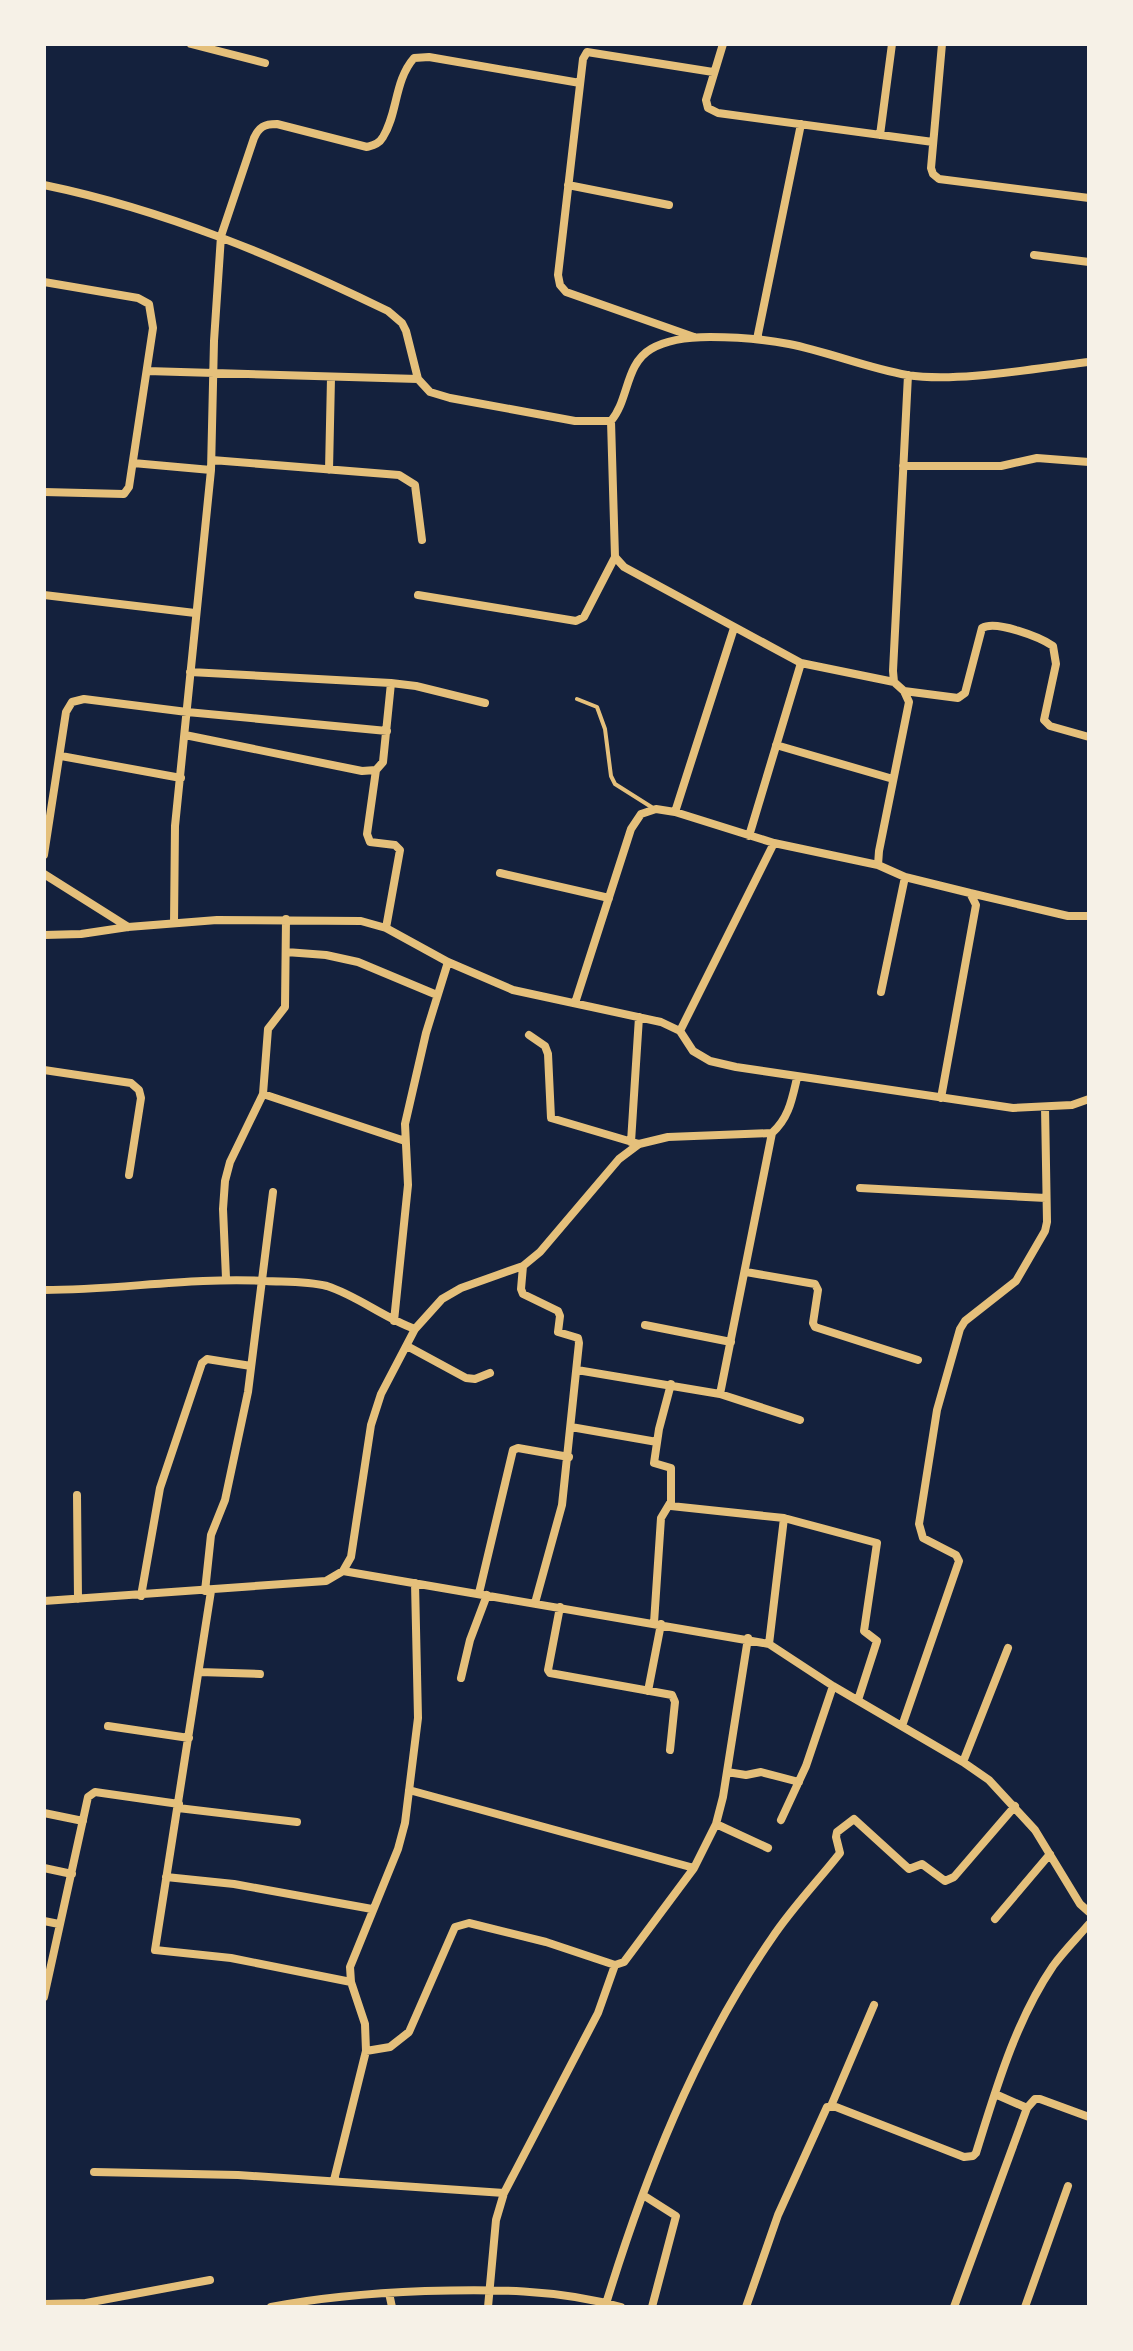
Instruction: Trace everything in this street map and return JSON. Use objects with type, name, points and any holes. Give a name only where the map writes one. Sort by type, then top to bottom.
[{"type":"street","points":[[191,44],[265,63]]},
{"type":"street","points":[[723,44],[706,100],[708,108],[718,113],[933,142]]},
{"type":"street","points":[[880,135],[892,44]]},
{"type":"street","points":[[942,44],[931,168],[933,174],[939,179],[1089,198]]},
{"type":"street","points":[[695,337],[566,292],[560,285],[558,275],[583,59],[588,48],[713,72]]},
{"type":"street","points":[[174,923],[173,848],[212,465],[221,236],[258,129],[265,124],[277,124],[367,147],[377,145],[384,136],[406,67],[414,58],[429,57],[580,83]]},
{"type":"street","points":[[757,339],[801,124]]},
{"type":"street","points":[[44,185],[128,205],[221,236],[388,311],[402,323],[418,379],[430,392],[575,421],[611,421]]},
{"type":"street","points":[[568,185],[669,205]]},
{"type":"street","points":[[1034,255],[1089,262]]},
{"type":"street","points":[[44,282],[138,298],[149,304],[153,328],[129,487],[124,494],[44,492]]},
{"type":"street","points":[[418,595],[576,621],[584,617],[615,557],[611,421],[621,409],[636,363],[650,349],[669,342],[695,337],[757,339],[789,344],[908,375],[979,374],[1089,362]]},
{"type":"street","points":[[147,371],[418,379]]},
{"type":"street","points":[[894,682],[908,375]]},
{"type":"street","points":[[329,470],[331,378]]},
{"type":"street","points":[[903,466],[1001,466],[1037,458],[1089,462]]},
{"type":"street","points":[[133,463],[399,475],[415,485],[422,540]]},
{"type":"street","points":[[615,557],[624,567],[801,663],[894,682],[904,691],[909,702],[878,865]]},
{"type":"street","points":[[44,595],[195,613]]},
{"type":"street","points":[[904,691],[958,698],[965,693],[982,628],[989,624],[998,625],[1053,646],[1056,664],[1044,720],[1050,726],[1089,737]]},
{"type":"street","points":[[675,812],[734,628]]},
{"type":"street","points":[[749,836],[801,663]]},
{"type":"street","points":[[190,672],[391,683],[485,703]]},
{"type":"street","points":[[386,928],[400,850],[395,845],[370,842],[367,834],[376,770],[383,762],[391,683]]},
{"type":"street","points":[[44,855],[66,712],[72,702],[84,699],[387,731]]},
{"type":"street","points":[[185,735],[362,771],[376,770]]},
{"type":"street","points":[[776,745],[893,779]]},
{"type":"street","points":[[61,756],[181,778]]},
{"type":"street","points":[[575,1003],[631,829],[641,814],[656,809],[774,843],[878,865],[905,877],[1068,916],[1089,916]]},
{"type":"street","points":[[680,1031],[774,843]]},
{"type":"street","points":[[500,873],[609,898]]},
{"type":"street","points":[[44,874],[128,927]]},
{"type":"street","points":[[881,992],[905,877]]},
{"type":"street","points":[[941,1098],[974,921],[976,905],[970,893]]},
{"type":"street","points":[[226,1278],[225,1181],[230,1162],[263,1094],[268,1029],[285,1007],[286,919]]},
{"type":"street","points":[[44,935],[81,934],[174,923],[286,919],[361,921],[386,928],[448,962],[513,990],[661,1022],[680,1031],[693,1051],[710,1061],[797,1078],[1013,1108],[1072,1105],[1089,1099]]},
{"type":"street","points":[[286,952],[326,955],[358,962],[437,995]]},
{"type":"street","points":[[394,1321],[408,1185],[405,1124],[448,962]]},
{"type":"street","points":[[44,1601],[326,1581],[343,1571],[351,1557],[371,1425],[381,1394],[415,1329],[442,1299],[461,1288],[523,1266],[540,1252],[635,1143],[639,1017]]},
{"type":"street","points":[[529,1035],[545,1046],[548,1054],[551,1118],[635,1143],[668,1137],[772,1133]]},
{"type":"street","points":[[44,1070],[131,1083],[139,1090],[141,1098],[129,1175]]},
{"type":"street","points":[[720,1394],[772,1133],[787,1114],[797,1078]]},
{"type":"street","points":[[263,1094],[405,1141]]},
{"type":"street","points":[[902,1726],[959,1561],[956,1555],[923,1538],[919,1524],[937,1410],[960,1329],[965,1321],[1016,1281],[1045,1231],[1045,1107]]},
{"type":"street","points":[[860,1188],[1046,1198]]},
{"type":"street","points":[[273,1192],[248,1392],[225,1500],[211,1535],[199,1672],[155,1950],[231,1958],[351,1982]]},
{"type":"street","points":[[523,1266],[523,1294],[558,1311],[558,1332],[579,1341],[562,1505],[535,1603]]},
{"type":"street","points":[[746,1272],[815,1284],[818,1290],[815,1327],[918,1360]]},
{"type":"street","points":[[44,1290],[114,1288],[226,1278],[324,1285],[344,1292],[394,1321],[415,1329]]},
{"type":"street","points":[[645,1325],[731,1342]]},
{"type":"street","points":[[407,1346],[466,1378],[475,1379],[490,1373]]},
{"type":"street","points":[[141,1596],[160,1488],[202,1363],[207,1359],[251,1366]]},
{"type":"street","points":[[577,1370],[720,1394],[800,1420]]},
{"type":"street","points":[[648,1691],[658,1623],[661,1518],[670,1503],[672,1470],[654,1463],[671,1384]]},
{"type":"street","points":[[571,1427],[657,1442]]},
{"type":"street","points":[[461,1678],[483,1594],[513,1450],[518,1448],[569,1457]]},
{"type":"street","points":[[77,1495],[78,1599]]},
{"type":"street","points":[[670,1503],[673,1507],[784,1518],[877,1543],[864,1631],[877,1641],[858,1700]]},
{"type":"street","points":[[769,1644],[784,1518]]},
{"type":"street","points":[[343,1571],[769,1644],[989,1780],[1035,1830],[1080,1904],[1089,1912]]},
{"type":"street","points":[[334,2180],[366,2051],[365,2024],[351,1982],[350,1967],[398,1849],[409,1790],[419,1695],[415,1583]]},
{"type":"street","points":[[560,1607],[547,1665],[550,1673],[674,1698],[670,1750]]},
{"type":"street","points":[[366,2051],[390,2047],[409,2032],[455,1927],[459,1925],[469,1923],[546,1942],[615,1965],[624,1962],[694,1868],[716,1824],[748,1638]]},
{"type":"street","points":[[963,1762],[1008,1648]]},
{"type":"street","points":[[199,1672],[260,1674]]},
{"type":"street","points":[[781,1820],[818,1735],[833,1686]]},
{"type":"street","points":[[108,1726],[189,1738]]},
{"type":"street","points":[[727,1772],[746,1775],[761,1772],[799,1782]]},
{"type":"street","points":[[409,1790],[694,1868]]},
{"type":"street","points":[[44,1997],[88,1797],[95,1792],[297,1822]]},
{"type":"street","points":[[605,2305],[643,2195],[685,2091],[727,2011],[772,1937],[840,1853],[837,1832],[854,1819],[909,1869],[924,1864],[945,1881],[954,1877],[1015,1806]]},
{"type":"street","points":[[44,1813],[83,1821]]},
{"type":"street","points":[[716,1824],[768,1848]]},
{"type":"street","points":[[995,1919],[1050,1854]]},
{"type":"street","points":[[44,1868],[72,1874]]},
{"type":"street","points":[[166,1877],[234,1884],[372,1909]]},
{"type":"street","points":[[44,1921],[59,1924]]},
{"type":"street","points":[[831,2106],[968,2157],[976,2153],[1005,2062],[1037,1992],[1054,1965],[1089,1924]]},
{"type":"street","points":[[488,2307],[496,2220],[504,2193],[598,2013],[615,1965]]},
{"type":"street","points":[[746,2307],[778,2215],[823,2112],[831,2106],[874,2005]]},
{"type":"street","points":[[995,2094],[1027,2108]]},
{"type":"street","points":[[958,2306],[1027,2108],[1035,2099],[1040,2099],[1089,2117]]},
{"type":"street","points":[[94,2172],[334,2180],[504,2193]]},
{"type":"street","points":[[1025,2307],[1068,2186]]},
{"type":"street","points":[[643,2195],[676,2216],[652,2307]]},
{"type":"street","points":[[44,2304],[88,2305],[210,2280]]},
{"type":"street","points":[[271,2307],[300,2301],[389,2293],[489,2289],[548,2293],[621,2307]]},
{"type":"street","points":[[389,2293],[392,2307]]},
{"type":"lane","points":[[577,699],[597,707],[615,784],[656,809]]}]
